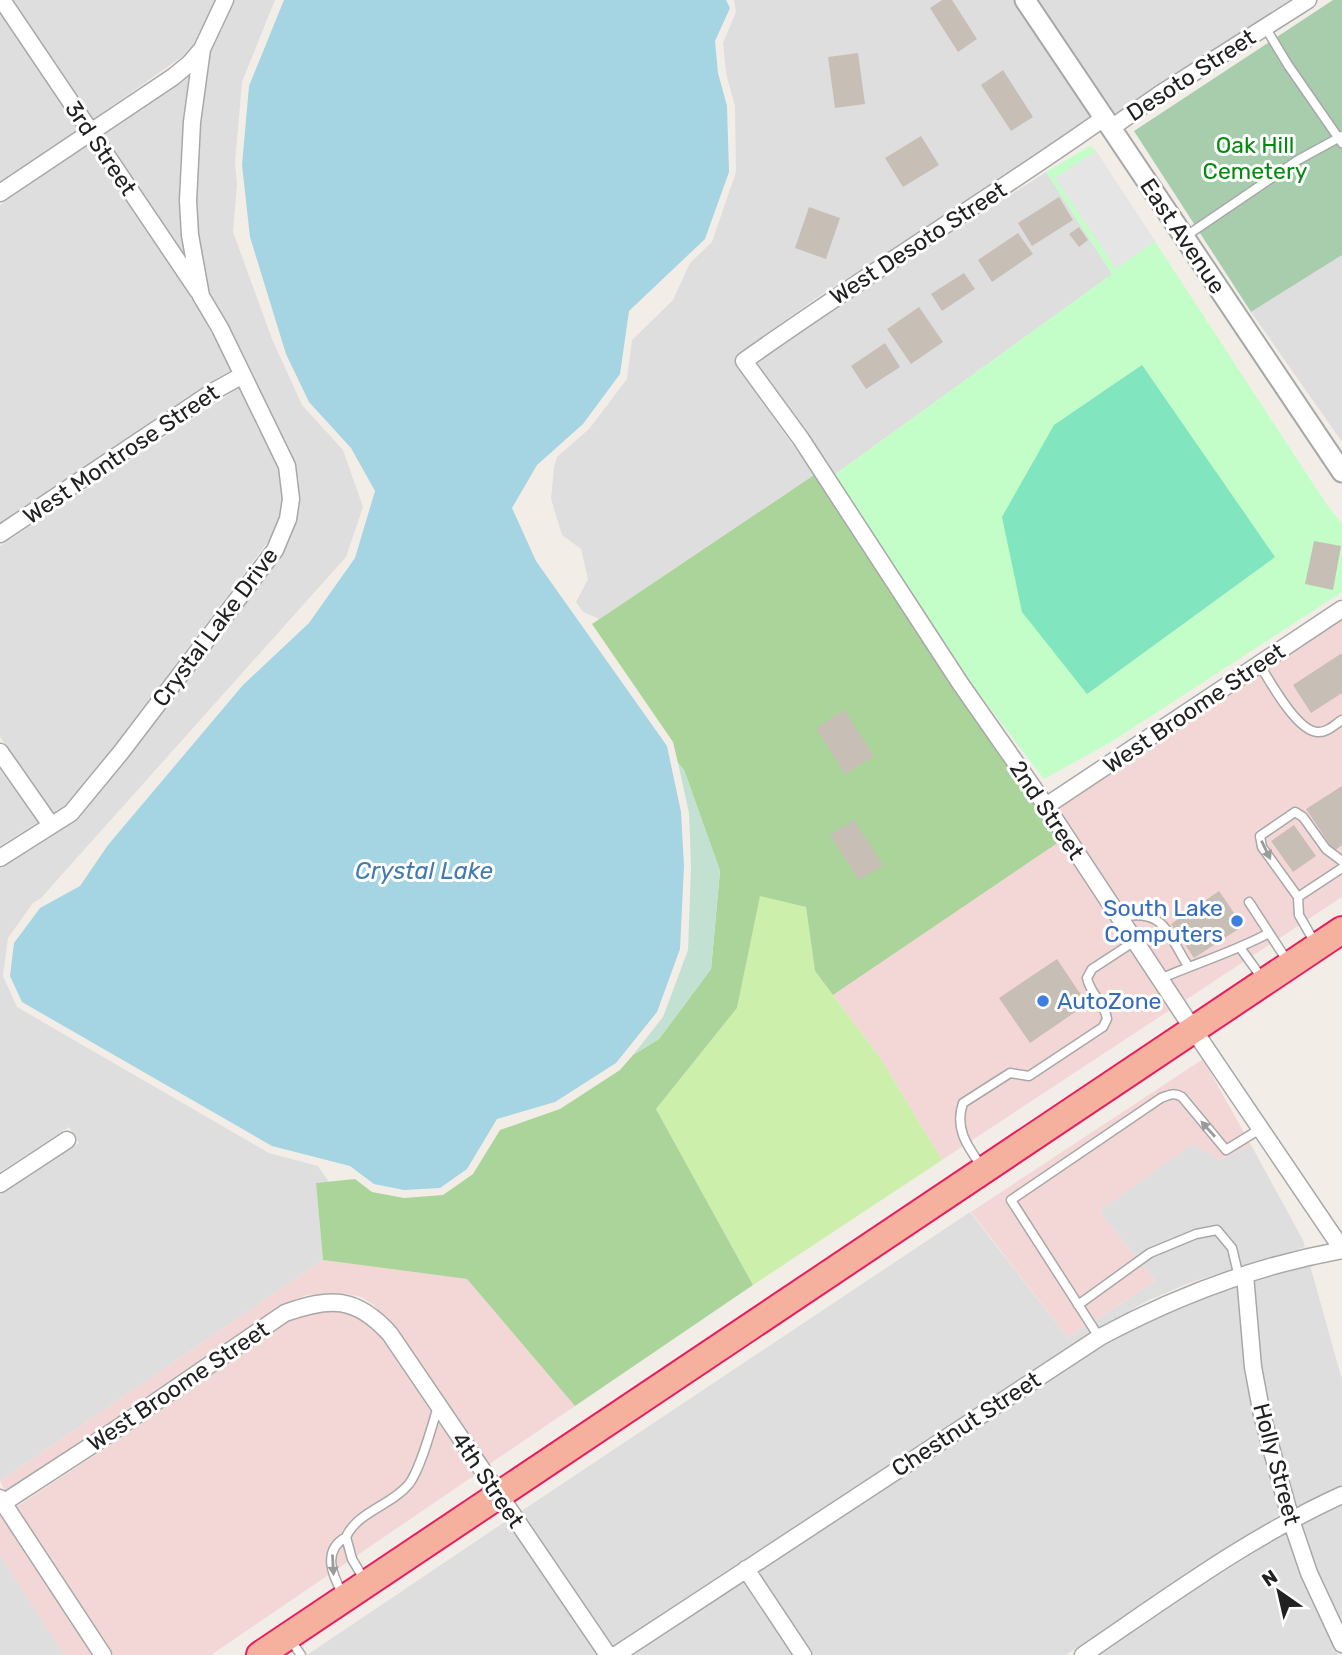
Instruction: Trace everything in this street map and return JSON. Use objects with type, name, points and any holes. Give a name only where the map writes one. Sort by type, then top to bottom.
[{"type":"highway","points":[[260,1655],[295,1646],[356,1591],[1342,930]]},
{"type":"street","name":"3rd Street","points":[[2,0],[201,296]]},
{"type":"street","name":"Crystal Lake Drive","points":[[51,825],[71,813],[121,751],[281,540],[288,519],[291,499],[288,466],[201,296],[190,235],[188,201],[192,122],[202,49],[225,0]]},
{"type":"street","name":"East Avenue","points":[[1026,0],[1342,472]]},
{"type":"street","name":"Desoto Street","points":[[1108,123],[1308,0]]},
{"type":"street","points":[[0,193],[173,77],[202,49]]},
{"type":"street","name":"West Desoto Street","points":[[752,372],[744,361],[820,307],[1108,123]]},
{"type":"street","name":"2nd Street","points":[[752,372],[801,439],[960,683],[1046,806],[1193,1030],[1342,1249]]},
{"type":"street","name":"West Montrose Street","points":[[0,534],[214,391],[243,375]]},
{"type":"street","name":"West Broome Street","points":[[1046,806],[1342,609]]},
{"type":"street","points":[[0,752],[51,825],[0,858]]},
{"type":"street","points":[[0,1184],[67,1140]]},
{"type":"street","name":"Chestnut Street","points":[[616,1655],[1099,1338],[1193,1292],[1305,1257],[1342,1249]]},
{"type":"street","name":"Holly Street","points":[[1242,1276],[1262,1415],[1291,1520],[1309,1573],[1342,1644]]},
{"type":"street","name":"West Broome Street","points":[[2,1501],[112,1432],[285,1313],[311,1304],[333,1302],[348,1303],[363,1310]]},
{"type":"street","name":"4th Street","points":[[363,1310],[390,1334],[608,1655]]},
{"type":"street","points":[[1083,1655],[1248,1544],[1342,1495]]},
{"type":"street","points":[[2,1501],[103,1655]]},
{"type":"street","points":[[746,1569],[803,1655]]},
{"type":"lane","points":[[1183,237],[1298,160],[1341,139],[1288,65],[1265,27]]},
{"type":"lane","points":[[1259,664],[1293,715],[1309,730],[1326,731],[1342,720]]},
{"type":"lane","points":[[1317,947],[1299,915],[1298,897],[1262,847],[1260,836],[1295,811],[1303,817],[1326,849],[1342,861]]},
{"type":"lane","points":[[1298,897],[1342,868]]},
{"type":"lane","points":[[1249,902],[1290,965]]},
{"type":"lane","points":[[1119,917],[1145,914],[1158,919],[1188,967]]},
{"type":"lane","points":[[1160,979],[1241,949],[1269,933]]},
{"type":"lane","points":[[984,1170],[965,1142],[959,1122],[963,1103],[1010,1073],[1029,1076],[1103,1027],[1107,1018],[1106,1011],[1088,985],[1087,978],[1092,970],[1135,940]]},
{"type":"lane","points":[[1241,949],[1265,982]]},
{"type":"lane","points":[[1099,1338],[1011,1200],[1170,1094],[1182,1097],[1226,1150],[1261,1129]]},
{"type":"lane","points":[[1078,1305],[1150,1254],[1196,1234],[1217,1230],[1232,1248],[1242,1276]]},
{"type":"lane","points":[[356,1591],[333,1576],[330,1559],[338,1542],[346,1537],[353,1525],[408,1486],[438,1406]]},
{"type":"lane","points":[[346,1537],[356,1591]]},
{"type":"shaded area","points":[[13,0],[215,0],[194,44],[183,56],[92,120]]},
{"type":"shaded area","points":[[235,0],[275,0],[242,82],[235,163],[237,185],[233,232],[272,339],[302,405],[343,450],[363,507],[346,557],[41,898],[33,903],[8,938],[3,976],[17,1007],[269,1153],[318,1166],[329,1182],[316,1183],[323,1260],[0,1481],[0,1195],[79,1143],[69,1127],[0,1172],[0,869],[78,820],[281,556],[296,523],[299,481],[296,465],[255,379],[209,293],[199,235],[196,202],[201,124],[210,54]]},
{"type":"shaded area","points":[[734,0],[1015,0],[1092,115],[1024,163],[815,299],[739,353],[737,366],[814,475],[599,619],[583,612],[576,602],[588,579],[581,549],[562,535],[551,499],[554,467],[557,457],[589,429],[627,379],[632,340],[673,300],[690,263],[712,242],[736,172],[735,106],[726,73],[723,43],[736,12]]},
{"type":"shaded area","points":[[1036,0],[1290,0],[1113,115]]},
{"type":"shaded area","points":[[0,12],[78,130],[0,182]]},
{"type":"shaded area","points":[[189,76],[183,120],[179,199],[185,257],[102,136]]},
{"type":"shaded area","points":[[88,145],[194,300],[232,370],[208,383],[0,523],[0,205]]},
{"type":"shaded area","points":[[1096,151],[1155,241],[1116,269],[1055,178]]},
{"type":"shaded area","points":[[1046,172],[1112,274],[834,475],[756,364],[825,315]]},
{"type":"shaded area","points":[[1342,255],[1342,442],[1251,312]]},
{"type":"shaded area","points":[[240,387],[279,468],[282,497],[280,516],[273,535],[115,745],[64,806],[53,813],[0,737],[0,546]]},
{"type":"shaded area","points":[[1342,620],[1342,897],[1184,1001],[1058,809]]},
{"type":"shaded area","points":[[0,768],[38,822],[0,846]]},
{"type":"shaded area","points":[[1059,842],[1170,1010],[942,1160],[881,1059],[833,995]]},
{"type":"shaded area","points":[[1203,1059],[1251,1145],[1220,1160],[1193,1144],[1099,1211],[1156,1281],[1068,1338],[971,1212]]},
{"type":"shaded area","points":[[1193,1143],[1220,1160],[1251,1145],[1305,1247],[1236,1266],[1189,1283],[1149,1300],[1095,1329],[612,1646],[520,1512],[970,1212],[1068,1338],[1156,1281],[1099,1211]]},
{"type":"shaded area","points":[[323,1260],[467,1279],[575,1406],[488,1465],[397,1330],[374,1305],[361,1297],[348,1294],[307,1295],[280,1305],[107,1425],[5,1491],[0,1481]]},
{"type":"shaded area","points":[[1310,1265],[1342,1380],[1342,1485],[1296,1507],[1271,1414],[1262,1367],[1254,1282]]},
{"type":"shaded area","points":[[1237,1287],[1245,1367],[1254,1416],[1280,1515],[1189,1571],[1066,1655],[813,1655],[758,1572],[1105,1345],[1158,1317]]},
{"type":"shaded area","points":[[347,1312],[360,1318],[383,1339],[475,1475],[211,1655],[113,1655],[16,1507],[289,1321],[313,1313]]},
{"type":"shaded area","points":[[1342,1506],[1342,1624],[1317,1570],[1301,1525]]},
{"type":"shaded area","points":[[0,1514],[93,1655],[64,1655],[0,1555]]},
{"type":"shaded area","points":[[506,1521],[598,1655],[307,1655]]},
{"type":"shaded area","points":[[1286,1533],[1302,1576],[1338,1655],[1100,1655],[1200,1587]]},
{"type":"shaded area","points":[[0,1555],[65,1654],[64,1655],[0,1655]]},
{"type":"shaded area","points":[[744,1582],[793,1655],[634,1655]]},
{"type":"green space","name":"Oak Hill Cemetery","points":[[1333,0],[1342,0],[1342,255],[1251,312],[1134,131]]},
{"type":"green space","points":[[1090,146],[1096,151],[1342,524],[1342,592],[1111,742],[1044,779],[967,678],[834,475],[1112,274],[1046,172]]},
{"type":"green space","points":[[1142,365],[1275,557],[1087,694],[1022,612],[1002,517],[1054,425]]},
{"type":"green space","points":[[814,475],[953,687],[1059,842],[833,995],[815,971],[806,907],[760,896],[737,1008],[656,1109],[753,1285],[575,1406],[467,1279],[323,1260],[316,1183],[355,1179],[372,1192],[404,1198],[443,1195],[473,1174],[500,1130],[560,1109],[620,1070],[633,1055],[659,1039],[711,969],[720,871],[684,770],[678,763],[673,742],[592,624]]},
{"type":"green space","points":[[678,763],[684,770],[720,871],[711,969],[659,1039],[633,1055],[663,1017],[688,950],[691,867],[689,813]]},
{"type":"green space","points":[[760,895],[806,907],[815,971],[881,1059],[942,1160],[753,1285],[656,1109],[737,1008]]},
{"type":"water","name":"Crystal Lake","points":[[284,0],[726,0],[730,8],[715,41],[718,73],[727,106],[729,172],[705,239],[629,311],[620,374],[583,424],[537,465],[512,508],[536,561],[667,746],[681,812],[684,866],[680,949],[657,1012],[616,1063],[555,1102],[497,1119],[467,1169],[440,1188],[404,1190],[374,1184],[350,1166],[272,1146],[22,1002],[10,976],[14,943],[40,908],[80,886],[108,845],[243,685],[309,623],[355,558],[375,491],[351,448],[309,402],[286,354],[250,237],[242,165],[249,86]]},
{"type":"building","points":[[942,0],[952,0],[977,39],[958,52],[930,8]]},
{"type":"building","points":[[858,53],[865,104],[835,108],[828,57]]},
{"type":"building","points":[[1003,70],[1033,117],[1011,131],[981,85]]},
{"type":"building","points":[[921,136],[939,165],[903,187],[885,158]]},
{"type":"building","points":[[1059,197],[1073,220],[1032,246],[1018,223]]},
{"type":"building","points":[[809,207],[840,218],[826,259],[795,248]]},
{"type":"building","points":[[1079,227],[1088,240],[1079,247],[1069,234]]},
{"type":"building","points":[[1018,233],[1033,254],[992,282],[978,260]]},
{"type":"building","points":[[964,273],[975,289],[942,311],[931,294]]},
{"type":"building","points":[[919,307],[943,342],[911,364],[887,329]]},
{"type":"building","points":[[885,343],[900,367],[866,389],[851,366]]},
{"type":"building","points":[[1314,541],[1341,546],[1333,590],[1305,584]]},
{"type":"building","points":[[1342,653],[1342,693],[1311,713],[1293,685]]},
{"type":"building","points":[[844,710],[874,756],[845,774],[816,728]]},
{"type":"building","points":[[1342,786],[1342,845],[1334,851],[1306,809]]},
{"type":"building","points":[[854,820],[883,865],[859,880],[830,835]]},
{"type":"building","points":[[1294,825],[1316,856],[1293,872],[1271,841]]},
{"type":"building","points":[[1219,891],[1243,926],[1194,958],[1171,924]]},
{"type":"building","name":"AutoZone","points":[[1057,959],[1087,1004],[1030,1043],[999,998]]},
{"type":"place","name":"South Lake Computers","points":[[1237,921]]},
{"type":"place","name":"AutoZone","points":[[1043,1001]]}]
